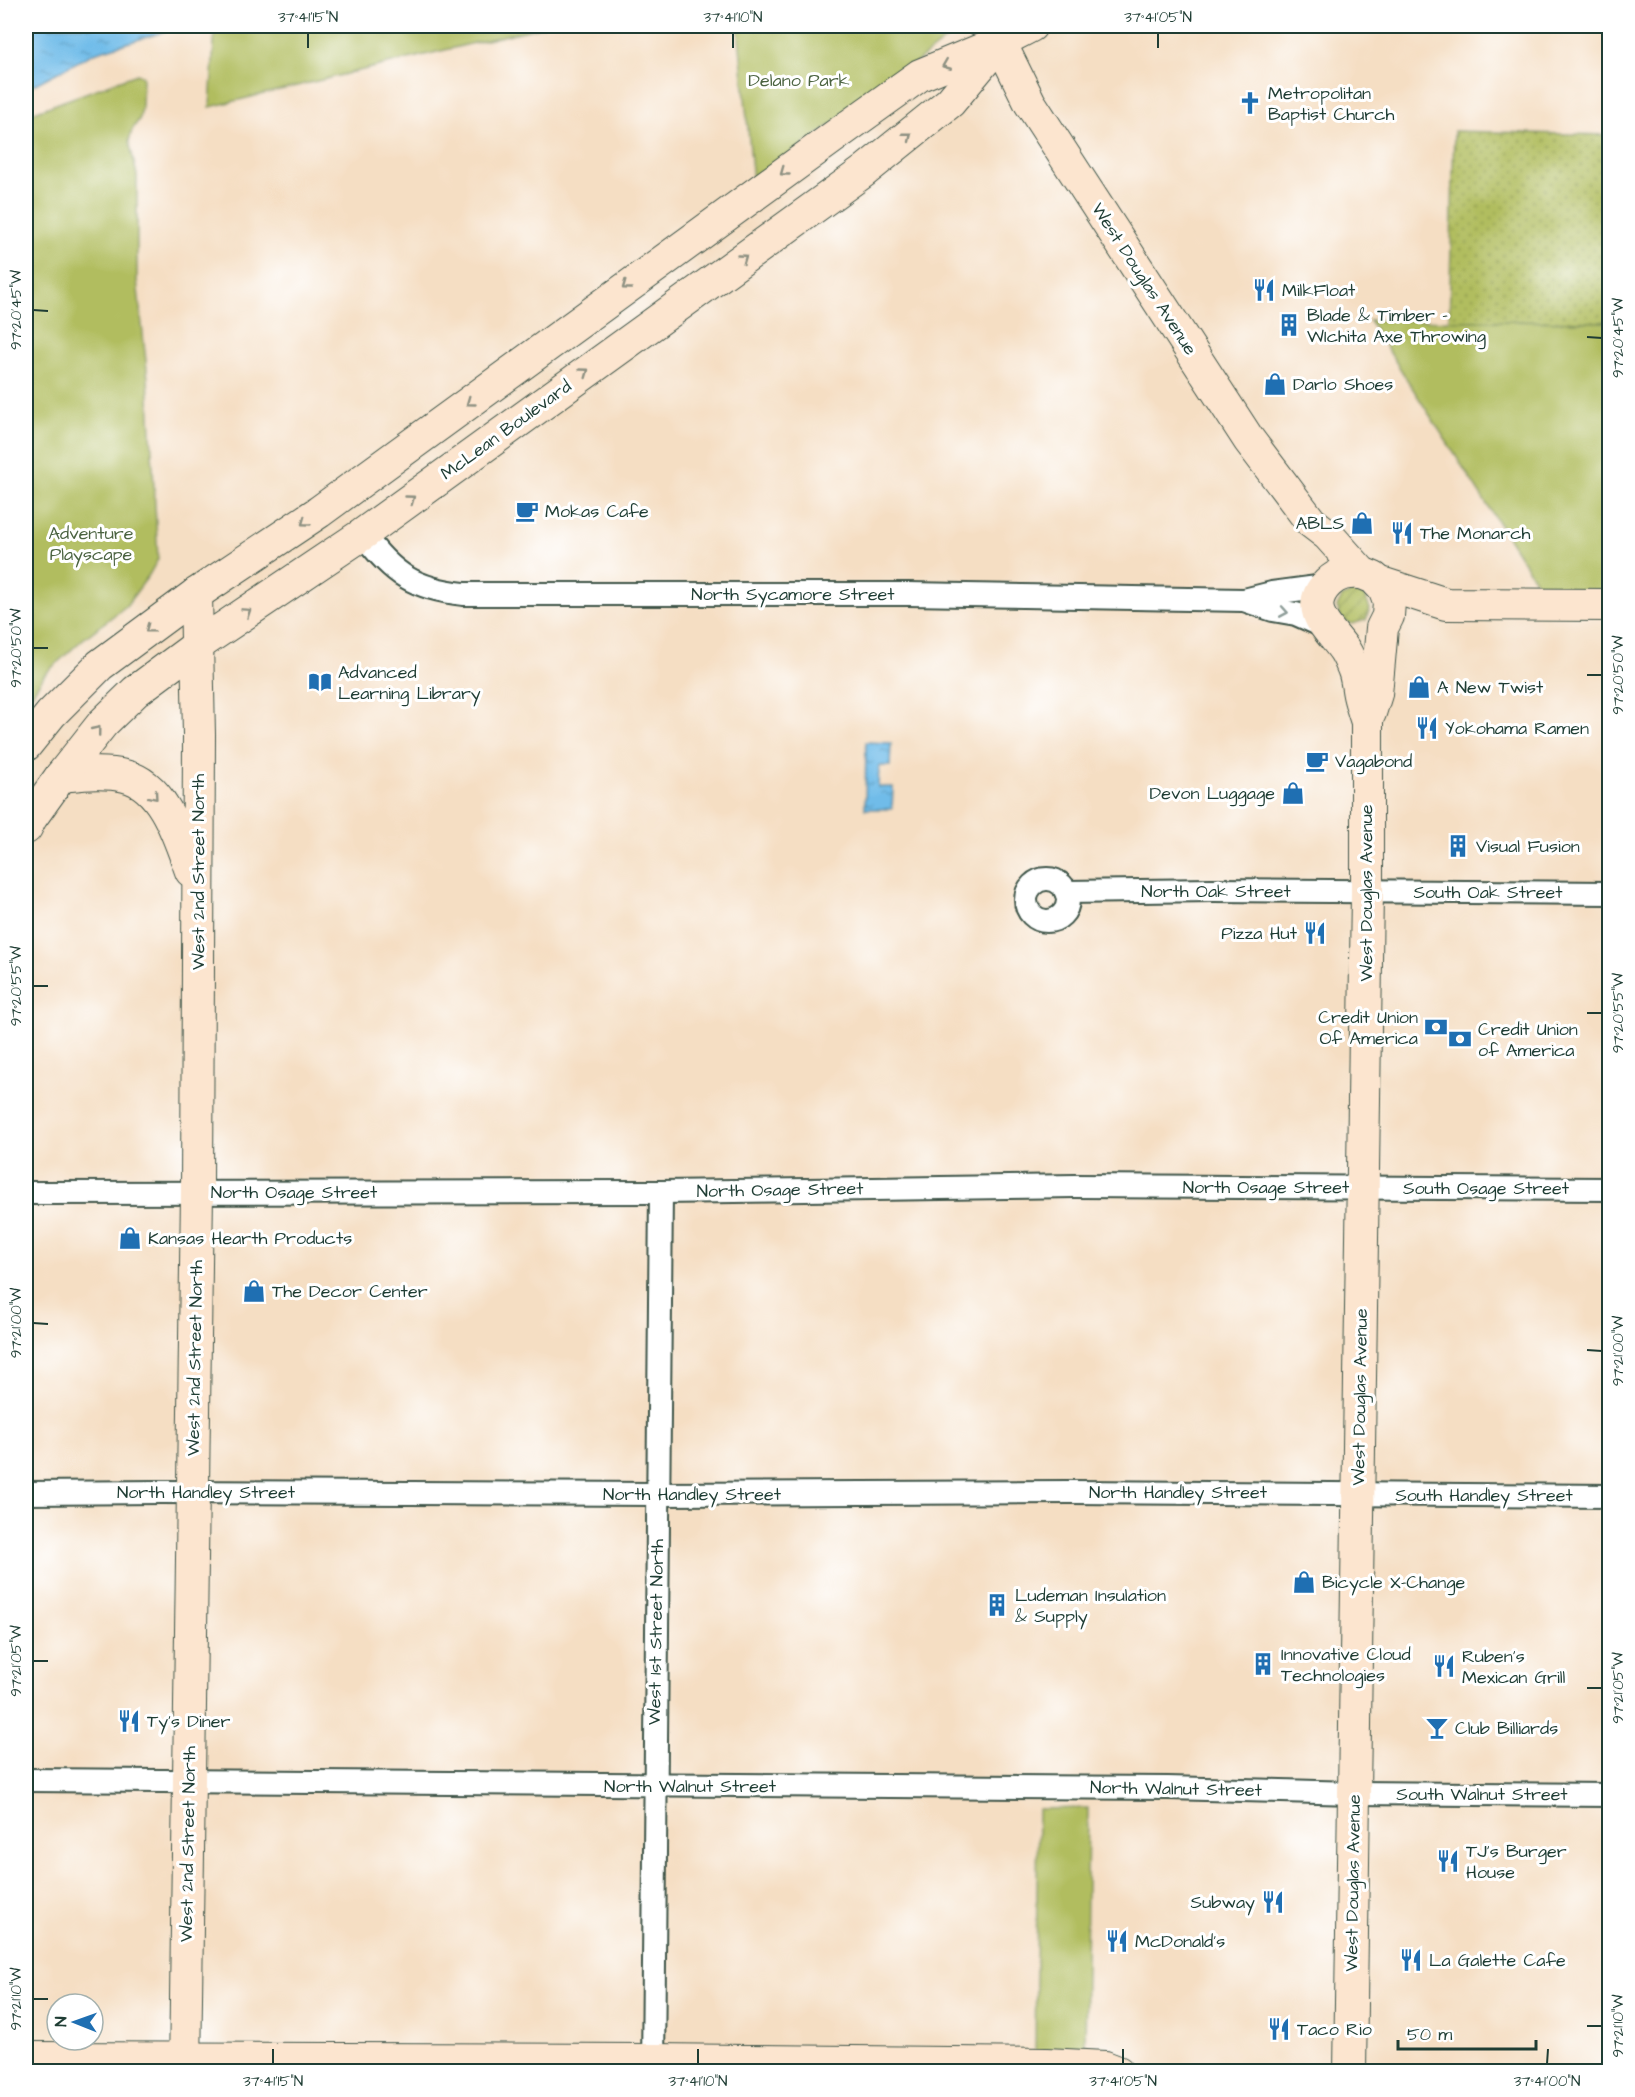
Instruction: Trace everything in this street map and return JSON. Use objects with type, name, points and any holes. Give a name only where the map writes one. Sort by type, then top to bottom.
[{"type":"main road","name":"McLean Boulevard","points":[[26,745],[51,714],[100,665],[196,594],[281,538],[523,364],[610,298],[920,75],[998,34],[1031,26]]},
{"type":"main road","name":"McLean Boulevard","points":[[26,828],[30,818],[103,723],[136,691],[198,645],[363,534],[862,172],[950,102],[998,34]]},
{"type":"main road","name":"West Douglas Avenue","points":[[998,34],[1036,112],[1249,440],[1311,522],[1328,535],[1384,589],[1389,602],[1388,616],[1383,626],[1376,694],[1366,722]]},
{"type":"main road","name":"West Douglas Avenue","points":[[1311,522],[1326,585],[1319,599],[1318,613],[1328,631],[1346,652],[1355,673],[1366,722],[1367,892],[1350,2072]]},
{"type":"main road","points":[[1326,585],[1335,577],[1348,572],[1446,604],[1610,605]]},
{"type":"main road","points":[[196,594],[198,645]]},
{"type":"main road","points":[[1328,631],[1345,642],[1359,642],[1372,638],[1383,626],[1402,617],[1446,604]]},
{"type":"main road","name":"West 2nd Street North","points":[[185,2066],[197,1192],[198,645]]},
{"type":"main road","points":[[61,776],[99,772],[127,776],[152,791],[174,824],[198,890]]},
{"type":"main road","points":[[26,2058],[185,2066],[1068,2064],[1105,2067],[1118,2072]]},
{"type":"street","name":"North Sycamore Street","points":[[363,534],[395,572],[416,584],[441,592],[464,594],[908,594],[1245,600],[1272,593],[1326,585]]},
{"type":"street","name":"North Sycamore Street","points":[[1245,600],[1273,610],[1296,614],[1328,631]]},
{"type":"street","name":"North Oak Street","points":[[1066,892],[1214,890],[1367,892]]},
{"type":"street","name":"South Oak Street","points":[[1367,892],[1610,893]]},
{"type":"street","name":"North Osage Street","points":[[26,1193],[661,1192],[1075,1186],[1363,1188]]},
{"type":"street","name":"South Osage Street","points":[[1363,1188],[1610,1189]]},
{"type":"street","name":"West 1st Street North","points":[[653,2066],[661,1192]]},
{"type":"street","name":"North Handley Street","points":[[26,1493],[1359,1494]]},
{"type":"street","name":"South Handley Street","points":[[1359,1494],[1610,1496]]},
{"type":"street","name":"North Walnut Street","points":[[26,1780],[1187,1788],[1354,1793]]},
{"type":"street","name":"South Walnut Street","points":[[1354,1793],[1610,1795]]},
{"type":"green space","points":[[215,26],[544,26],[210,107]]},
{"type":"green space","name":"Delano Park","points":[[738,26],[963,26],[753,181]]},
{"type":"green space","name":"Adventure Playscape","points":[[137,74],[143,76],[142,106],[140,118],[132,130],[129,141],[137,175],[137,280],[148,379],[158,559],[126,606],[82,640],[45,674],[26,703],[26,115]]},
{"type":"green space","points":[[1609,78],[1609,323],[1449,324],[1454,131],[1607,135]]},
{"type":"green space","points":[[1369,320],[1609,322],[1609,592],[1542,591]]},
{"type":"green space","points":[[1354,592],[1365,596],[1370,609],[1366,620],[1352,624],[1342,620],[1337,607],[1342,597]]},
{"type":"green space","points":[[1088,1808],[1085,2053],[1035,2055],[1038,1809]]},
{"type":"water","points":[[26,26],[183,26],[94,53],[26,89]]},
{"type":"water","points":[[866,742],[891,743],[890,766],[879,766],[878,787],[893,787],[892,809],[865,809]]},
{"type":"place","name":"Metropolitan Baptist Church","points":[[1250,103]]},
{"type":"place","name":"MilkFloat","points":[[1264,290]]},
{"type":"place","name":"Blade & Timber - WIchita Axe Throwing","points":[[1289,325]]},
{"type":"place","name":"Darlo Shoes","points":[[1275,384]]},
{"type":"place","name":"Mokas Cafe","points":[[527,511]]},
{"type":"place","name":"ABLS","points":[[1362,523]]},
{"type":"place","name":"The Monarch","points":[[1402,533]]},
{"type":"place","name":"Advanced Learning Library","points":[[320,682]]},
{"type":"place","name":"A New Twist","points":[[1419,687]]},
{"type":"place","name":"Yokohama Ramen","points":[[1427,728]]},
{"type":"place","name":"Vagabond","points":[[1317,761]]},
{"type":"place","name":"Devon Luggage","points":[[1293,793]]},
{"type":"place","name":"Visual Fusion","points":[[1458,846]]},
{"type":"place","name":"Pizza Hut","points":[[1315,933]]},
{"type":"place","name":"Credit Union Of America","points":[[1436,1027]]},
{"type":"place","name":"Credit Union of America","points":[[1460,1039]]},
{"type":"place","name":"Kansas Hearth Products","points":[[130,1238]]},
{"type":"place","name":"The Decor Center","points":[[254,1291]]},
{"type":"place","name":"Bicycle X-Change","points":[[1304,1582]]},
{"type":"place","name":"Ludeman Insulation & Supply","points":[[997,1605]]},
{"type":"place","name":"Innovative Cloud Technologies","points":[[1263,1664]]},
{"type":"place","name":"Ruben's Mexican Grill","points":[[1444,1666]]},
{"type":"place","name":"Ty's Diner","points":[[129,1721]]},
{"type":"place","name":"Club Billiards","points":[[1437,1728]]},
{"type":"place","name":"TJ's Burger House","points":[[1448,1861]]},
{"type":"place","name":"Subway","points":[[1273,1902]]},
{"type":"place","name":"McDonald's","points":[[1117,1941]]},
{"type":"place","name":"La Galette Cafe","points":[[1411,1960]]},
{"type":"place","name":"Taco Rio","points":[[1279,2029]]}]
